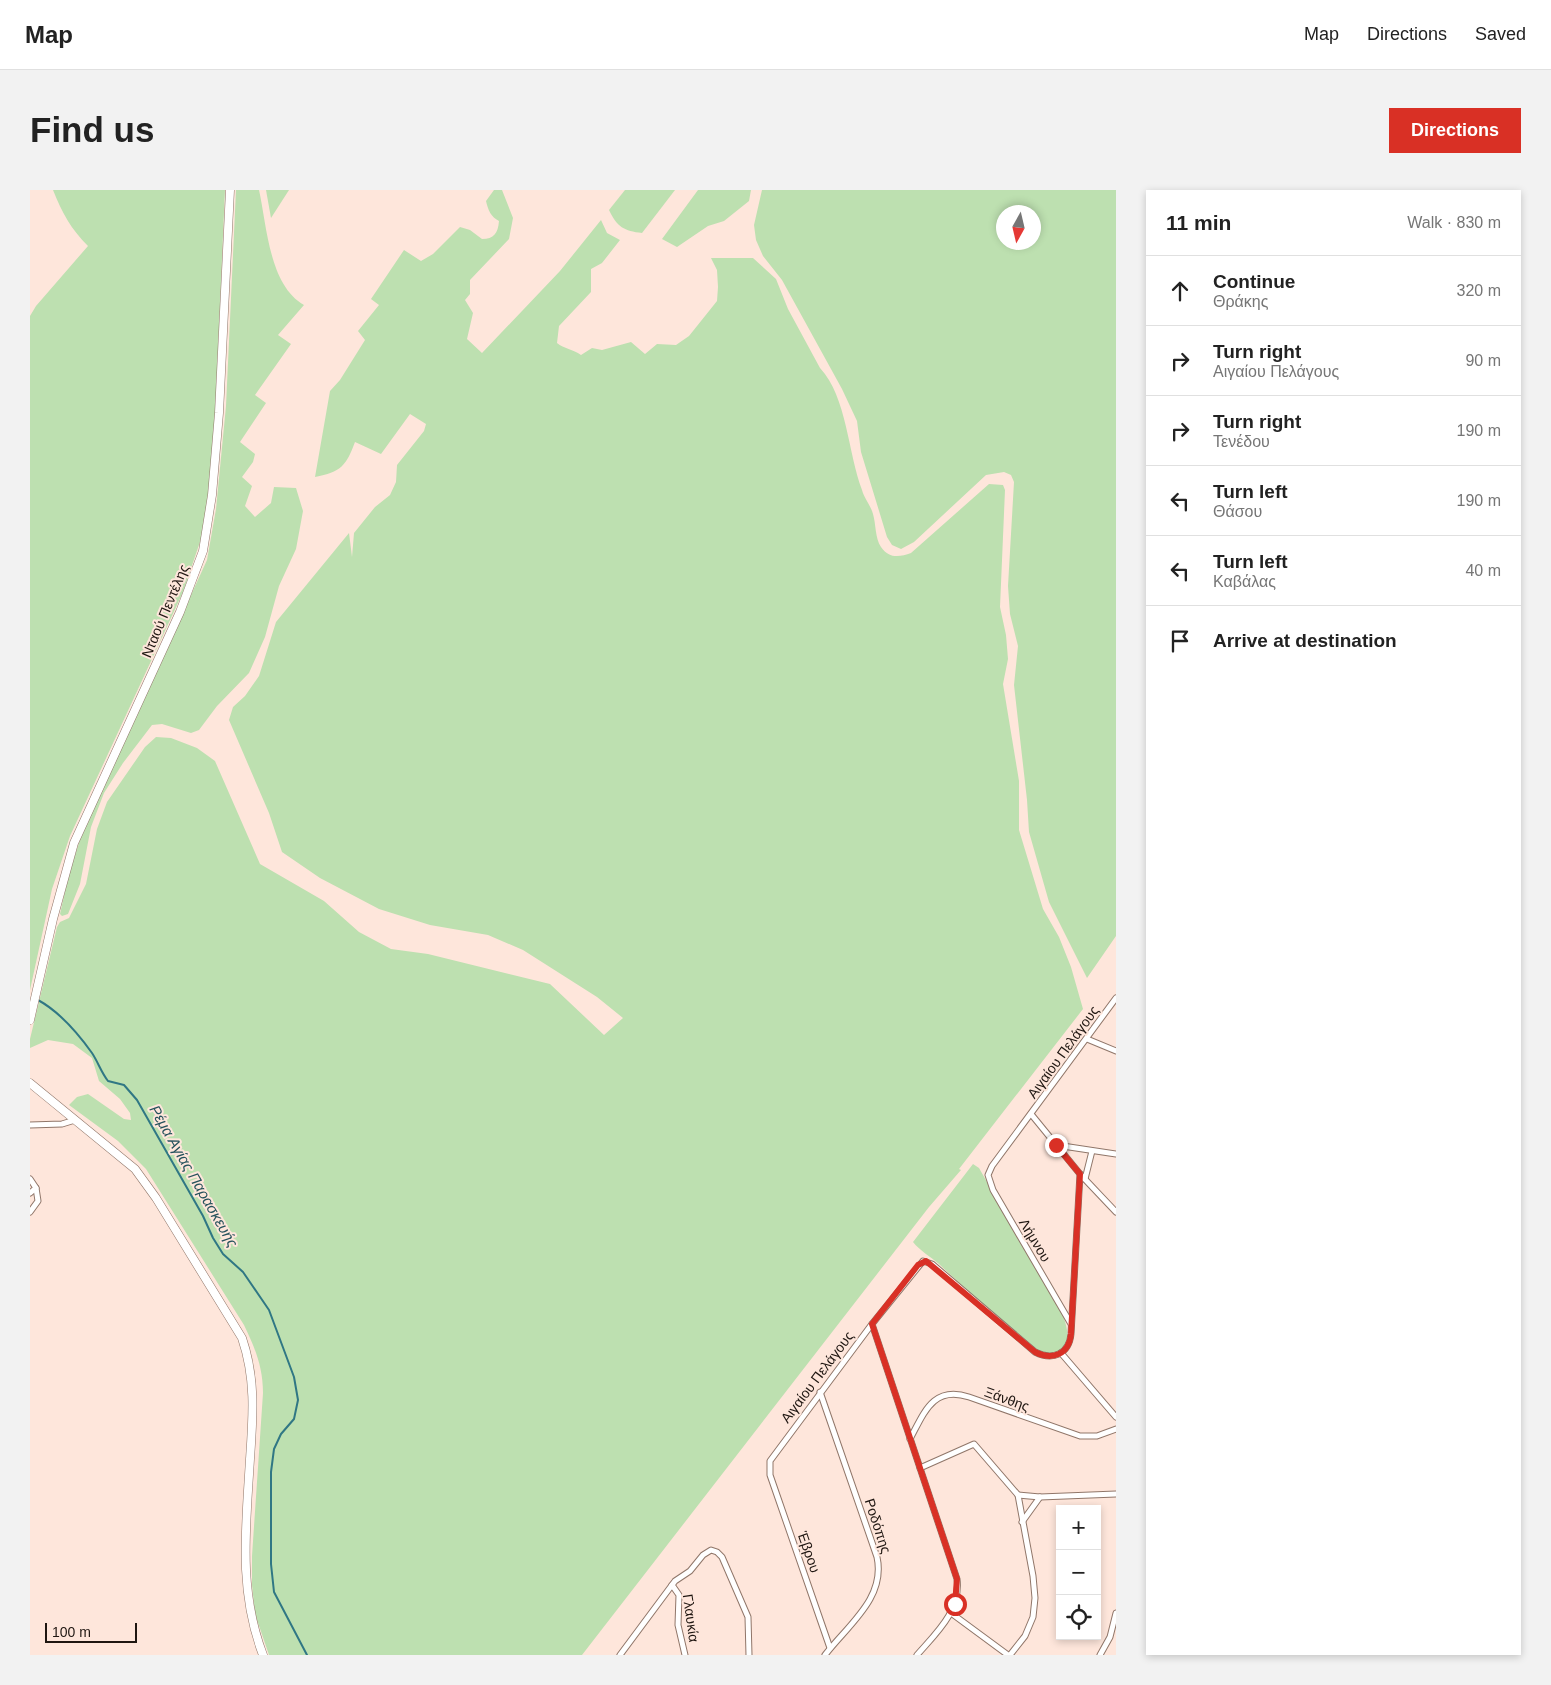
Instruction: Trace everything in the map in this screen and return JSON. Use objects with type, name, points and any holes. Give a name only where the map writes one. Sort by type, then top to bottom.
[{"type":"street","name":"Νταού Πεντέλης","points":[[30,1020],[64,874],[74,843],[180,612],[203,551],[212,495],[219,413],[230,190]]},
{"type":"street","name":"Αιγαίου Πελάγους","points":[[992,1166],[1116,998]]},
{"type":"street","points":[[1087,1039],[1116,1051]]},
{"type":"street","points":[[30,1084],[135,1169],[156,1198],[244,1345],[254,1390],[246,1585],[254,1631],[263,1655]]},
{"type":"street","points":[[1031,1114],[1080,1174],[1116,1212]]},
{"type":"street","points":[[30,1125],[62,1124],[75,1120]]},
{"type":"street","points":[[1056,1145],[1116,1154]]},
{"type":"street","points":[[1085,1179],[1092,1151]]},
{"type":"street","name":"Λήμνου","points":[[992,1166],[988,1175],[990,1186],[1071,1324]]},
{"type":"street","points":[[1080,1174],[1069,1344],[1062,1353],[1116,1417]]},
{"type":"street","points":[[30,1179],[36,1188],[38,1201],[30,1212]]},
{"type":"street","points":[[30,1193],[36,1188]]},
{"type":"street","name":"Αιγαίου Πελάγους","points":[[769,1462],[872,1324],[918,1265],[924,1261],[932,1264],[1035,1352],[1048,1356],[1062,1353]]},
{"type":"street","points":[[872,1324],[957,1579],[957,1597],[951,1613],[917,1655]]},
{"type":"street","name":"Ροδόπης","points":[[820,1392],[877,1557],[879,1570],[874,1594],[825,1655]]},
{"type":"street","name":"Ξάνθης","points":[[910,1439],[932,1402],[940,1396],[952,1394],[969,1397],[1080,1436],[1097,1436],[1116,1429]]},
{"type":"street","points":[[920,1468],[967,1445],[978,1446],[1018,1495],[1035,1587],[1034,1609],[1029,1628],[1009,1655],[951,1613]]},
{"type":"street","name":"Έβρου","points":[[769,1462],[770,1475],[830,1648]]},
{"type":"street","points":[[1018,1495],[1040,1497],[1116,1494]]},
{"type":"street","points":[[1022,1523],[1040,1497]]},
{"type":"street","points":[[620,1655],[672,1585],[711,1550],[717,1552],[722,1557],[747,1612],[750,1629],[749,1655]]},
{"type":"street","name":"Γλαυκία","points":[[672,1585],[679,1595],[678,1625],[685,1655]]},
{"type":"street","points":[[1100,1655],[1110,1637],[1116,1613]]},
{"type":"green space","points":[[53,190],[225,190],[215,419],[208,497],[202,536],[183,592],[70,836],[52,889],[30,990],[30,316],[36,306],[88,246],[68,220]]},
{"type":"green space","points":[[236,190],[259,190],[271,254],[276,269],[283,284],[292,296],[304,305],[278,335],[291,344],[255,395],[266,403],[240,442],[255,454],[253,462],[242,477],[252,486],[245,506],[255,517],[271,503],[274,487],[296,488],[303,511],[296,549],[279,586],[265,637],[249,673],[217,706],[199,730],[191,733],[162,724],[152,725],[123,763],[104,793],[91,827],[80,884],[68,914],[62,916],[60,914],[69,873],[83,831],[207,560],[216,509],[226,406]]},
{"type":"green space","points":[[266,190],[289,190],[271,218]]},
{"type":"green space","points":[[494,190],[502,190],[513,218],[509,239],[470,280],[470,294],[465,300],[473,313],[467,339],[482,353],[560,271],[601,220],[607,233],[620,240],[602,263],[591,269],[591,292],[559,326],[557,343],[581,355],[592,348],[602,350],[631,342],[645,354],[657,344],[676,345],[689,336],[717,301],[717,270],[711,258],[753,258],[776,279],[788,309],[836,394],[846,426],[857,475],[863,493],[871,508],[878,539],[884,551],[895,556],[911,553],[989,484],[1003,485],[1005,490],[1000,607],[1006,635],[1008,659],[1003,684],[1019,781],[1019,830],[1043,909],[1059,937],[1071,967],[1083,1009],[959,1169],[961,1170],[929,1207],[582,1655],[269,1655],[255,1614],[252,1585],[252,1556],[263,1393],[262,1375],[255,1350],[244,1325],[146,1169],[118,1141],[69,1105],[77,1097],[88,1094],[124,1119],[131,1120],[130,1113],[120,1099],[99,1081],[92,1058],[73,1044],[48,1040],[30,1048],[30,1039],[57,927],[60,922],[69,918],[86,884],[97,829],[107,802],[145,747],[156,737],[171,738],[197,748],[215,761],[260,864],[324,901],[359,932],[391,949],[428,954],[550,984],[604,1035],[623,1018],[597,997],[523,950],[488,935],[430,925],[379,909],[320,878],[282,852],[269,813],[229,720],[233,707],[245,696],[259,676],[276,622],[349,533],[352,557],[354,533],[375,507],[390,495],[396,482],[397,465],[424,431],[426,424],[410,414],[381,454],[355,442],[349,457],[341,467],[331,473],[315,477],[330,391],[340,380],[365,340],[358,331],[379,305],[371,299],[404,250],[421,261],[433,254],[460,227],[470,230],[482,239],[490,238],[495,234],[499,221],[490,213],[486,201]]},
{"type":"green space","points":[[625,190],[675,190],[642,233],[630,231],[622,227],[609,210]]},
{"type":"green space","points":[[698,190],[751,190],[749,201],[724,221],[708,226],[677,247],[662,239]]},
{"type":"green space","points":[[762,190],[1116,190],[1116,936],[1087,978],[1049,902],[1029,832],[1014,685],[1018,646],[1010,614],[1008,586],[1014,482],[1011,475],[1004,472],[986,475],[914,542],[901,549],[892,545],[887,537],[861,452],[857,421],[842,389],[782,280],[763,256],[756,240],[754,225]]},
{"type":"green space","points":[[973,1164],[979,1168],[1062,1313],[1067,1332],[1066,1346],[1056,1353],[1036,1351],[913,1242]]},
{"type":"waterway","name":"Ρέμα Αγίας Παρασκευής","points":[[38,1000],[54,1010],[74,1030],[92,1053],[108,1081],[124,1085],[137,1100],[223,1254],[243,1272],[269,1310],[294,1377],[298,1400],[294,1419],[281,1434],[274,1449],[271,1472],[271,1564],[274,1592],[307,1655]]},
{"type":"route","points":[[955,1604],[958,1589],[957,1579],[872,1324],[918,1265],[926,1261],[932,1264],[1035,1352],[1046,1356],[1053,1356],[1064,1351],[1069,1344],[1071,1334],[1080,1174],[1056,1145]]}]
